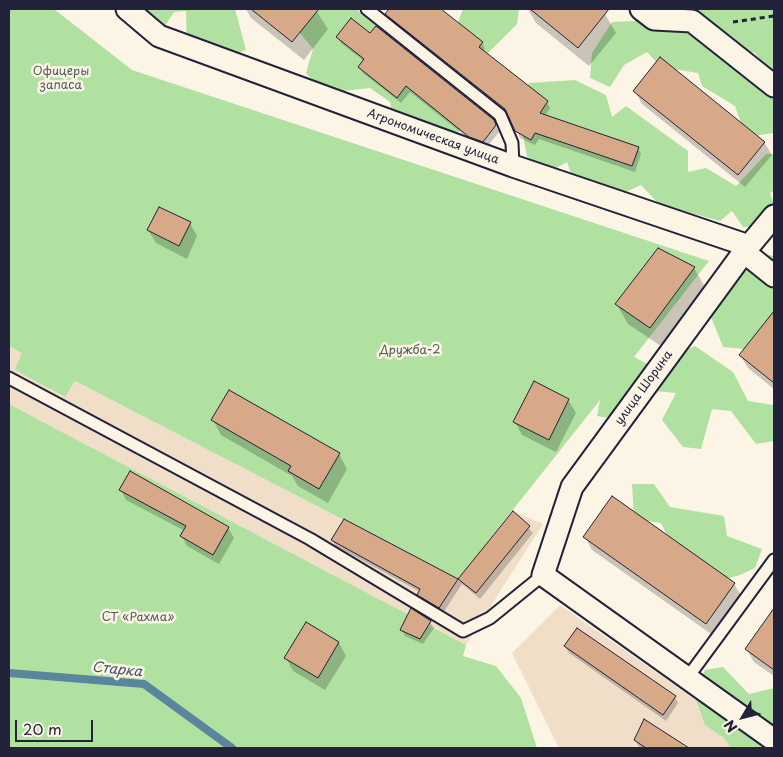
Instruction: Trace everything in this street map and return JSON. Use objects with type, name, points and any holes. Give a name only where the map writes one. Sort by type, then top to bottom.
[{"type":"street","name":"Агрономическая улица","points":[[127,9],[159,36],[513,166],[747,249],[774,276]]},
{"type":"street","points":[[641,9],[654,19],[692,21],[774,86]]},
{"type":"street","name":"улица Шорина","points":[[543,575],[572,487],[747,249],[774,216]]},
{"type":"street","points":[[543,575],[774,740]]},
{"type":"lane","points":[[367,9],[500,115],[512,143],[513,166]]},
{"type":"lane","points":[[9,378],[310,539],[463,631],[490,618],[543,575]]},
{"type":"lane","points":[[688,677],[774,560]]},
{"type":"path","points":[[701,28],[774,16]]},
{"type":"shaded area","points":[[9,346],[23,353],[15,369],[64,397],[75,381],[458,579],[513,511],[543,524],[466,645],[9,404]]},
{"type":"shaded area","points":[[560,605],[765,748],[559,748],[512,653]]},
{"type":"green space","name":"Дружба-2","points":[[9,9],[54,9],[132,70],[709,261],[634,357],[649,365],[695,346],[733,372],[748,401],[774,405],[774,441],[756,444],[731,411],[712,409],[701,449],[683,447],[662,420],[676,393],[632,389],[614,419],[597,416],[600,400],[458,579],[75,381],[65,397],[26,376],[15,369],[22,353],[9,346]]},
{"type":"green space","points":[[116,9],[235,9],[246,50],[211,63],[187,53],[186,11],[174,12],[155,41],[129,26]]},
{"type":"green space","points":[[280,9],[356,9],[382,30],[386,60],[404,46],[425,57],[428,72],[465,125],[456,134],[436,126],[416,141],[396,133],[390,102],[370,88],[324,93],[306,73],[313,49]]},
{"type":"green space","points":[[463,9],[519,9],[517,24],[485,56],[453,35]]},
{"type":"green space","points":[[640,9],[774,9],[774,71],[763,63],[754,52],[735,66],[774,99],[774,133],[746,137],[735,106],[702,86],[698,73],[661,67],[647,52],[624,65],[610,87],[590,78],[592,53],[612,22],[635,21]]},
{"type":"green space","points":[[575,80],[606,95],[612,117],[626,106],[688,151],[688,172],[706,168],[736,186],[766,154],[774,154],[774,191],[770,193],[774,204],[774,223],[771,227],[743,227],[732,211],[720,221],[659,204],[641,185],[615,197],[575,184],[567,162],[545,174],[527,156],[518,111],[529,83]]},
{"type":"green space","points":[[758,253],[774,256],[774,338],[766,351],[723,347],[709,312],[721,276],[747,271]]},
{"type":"green space","name":"СТ «Рахма»","points":[[9,404],[466,645],[463,656],[496,666],[521,698],[537,748],[9,748]]},
{"type":"green space","points":[[632,484],[654,484],[670,507],[724,516],[727,536],[762,549],[755,568],[722,580],[677,556],[661,523],[634,519]]},
{"type":"green space","points":[[723,667],[749,694],[774,688],[774,733],[764,748],[731,748],[724,738],[705,725],[694,694],[705,670]]},
{"type":"building","points":[[251,9],[319,9],[292,42]]},
{"type":"building","points":[[389,9],[441,9],[483,42],[479,47],[548,101],[540,113],[639,147],[632,166],[535,133],[531,140],[515,131],[505,109],[385,14]]},
{"type":"building","points":[[530,9],[609,9],[578,48]]},
{"type":"building","points":[[351,18],[370,33],[376,26],[494,120],[496,125],[483,142],[469,137],[406,86],[397,98],[358,67],[364,59],[336,37]]},
{"type":"building","points":[[660,57],[765,142],[738,175],[633,91]]},
{"type":"building","points":[[159,207],[191,222],[179,246],[147,230]]},
{"type":"building","points":[[658,248],[695,267],[650,328],[615,304]]},
{"type":"building","points":[[774,311],[774,383],[739,355]]},
{"type":"building","points":[[534,381],[569,399],[549,440],[513,422]]},
{"type":"building","points":[[229,390],[340,453],[319,489],[288,471],[291,466],[211,420]]},
{"type":"building","points":[[130,471],[229,527],[213,555],[180,536],[186,526],[119,490]]},
{"type":"building","points":[[612,496],[735,583],[706,624],[583,537]]},
{"type":"building","points":[[513,511],[530,526],[476,593],[458,579]]},
{"type":"building","points":[[344,519],[458,579],[439,608],[417,595],[420,589],[331,540]]},
{"type":"building","points":[[411,608],[431,621],[420,639],[400,630]]},
{"type":"building","points":[[774,608],[774,670],[745,649]]},
{"type":"building","points":[[306,622],[339,642],[318,678],[284,658]]},
{"type":"building","points":[[577,628],[676,696],[663,715],[564,646]]},
{"type":"building","points":[[644,719],[689,748],[646,748],[634,740]]},
{"type":"waterway","name":"Старка","points":[[9,673],[144,684],[232,748]]},
{"type":"park label","name":"Офицеры запаса","points":[[61,79]]}]
